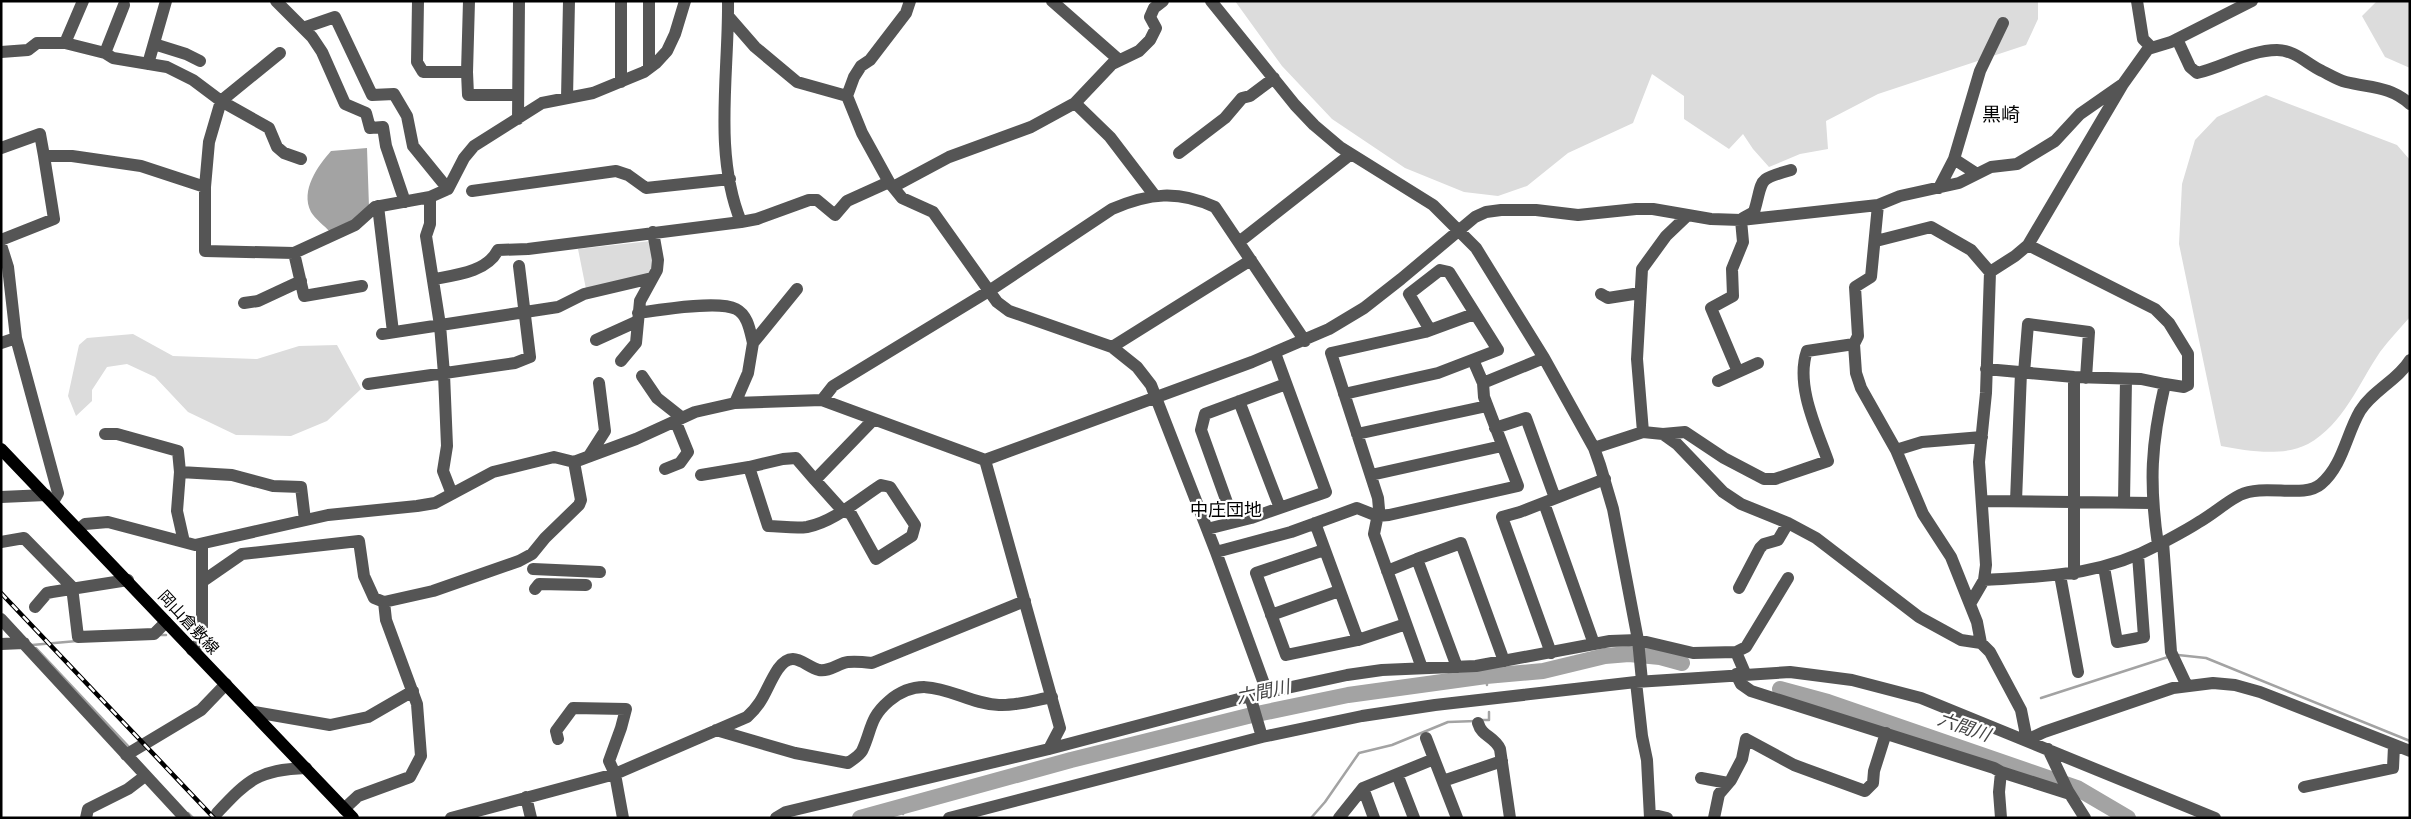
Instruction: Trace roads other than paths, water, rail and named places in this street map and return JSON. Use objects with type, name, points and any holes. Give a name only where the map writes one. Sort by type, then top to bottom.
[{"type":"main road","name":"岡山倉敷線","points":[[1,449],[349,813]]},
{"type":"street","points":[[65,43],[83,1]]},
{"type":"street","points":[[148,64],[166,1]]},
{"type":"street","points":[[276,1],[303,28],[322,52],[345,104],[366,113],[370,128],[383,127],[386,146],[405,202]]},
{"type":"street","points":[[418,1],[417,62],[423,72],[467,72]]},
{"type":"street","points":[[469,1],[468,95],[517,95]]},
{"type":"street","points":[[518,119],[519,1]]},
{"type":"street","points":[[567,98],[569,1]]},
{"type":"street","points":[[621,1],[621,82]]},
{"type":"street","points":[[648,68],[649,1]]},
{"type":"street","points":[[280,53],[220,101],[209,142],[205,187],[205,251],[294,252],[355,225],[378,206],[430,197],[448,189],[464,158],[474,146],[542,103],[593,93],[621,82],[648,68],[667,51],[675,34],[685,1]]},
{"type":"street","points":[[728,1],[725,151],[741,222]]},
{"type":"street","points":[[910,1],[906,13],[870,60],[858,71],[847,96],[862,134],[891,184],[902,198],[933,212],[996,302],[1009,312],[1112,348],[1137,367],[1151,386],[1216,552],[1267,692]]},
{"type":"street","points":[[1052,1],[1118,59]]},
{"type":"street","points":[[434,279],[463,274],[493,260],[498,250],[528,249],[741,222],[757,219],[809,200],[817,200],[835,215],[847,201],[891,184],[949,157],[1030,127],[1075,103],[1118,59],[1130,57],[1150,40],[1156,28],[1150,17],[1154,8],[1163,1]]},
{"type":"street","points":[[1211,1],[1314,125],[1351,154],[1433,205],[1476,248],[1544,358],[1594,448],[1605,479],[1613,509],[1639,643],[1642,736],[1647,760],[1650,816],[1667,818]]},
{"type":"street","points":[[2137,1],[2143,39],[2152,47]]},
{"type":"street","points":[[1990,272],[2028,245],[2123,84],[2152,47],[2176,39],[2252,1]]},
{"type":"street","points":[[105,53],[124,5]]},
{"type":"street","points":[[728,16],[755,47],[797,82],[847,96]]},
{"type":"street","points":[[303,28],[335,17],[372,95],[394,94],[407,116],[413,146],[448,189]]},
{"type":"street","points":[[1939,188],[1954,160],[1980,71],[2003,22]]},
{"type":"street","points":[[2176,39],[2190,66],[2197,73],[2239,58],[2277,50],[2292,53],[2345,82],[2382,87],[2399,94],[2410,104]]},
{"type":"street","points":[[1,52],[28,50],[37,43],[65,43],[105,53],[113,58],[167,67],[193,80],[240,114],[269,128],[277,147],[284,153],[301,159]]},
{"type":"street","points":[[154,44],[186,54],[200,61]]},
{"type":"street","points":[[1180,153],[1225,118],[1242,98],[1250,96],[1274,78]]},
{"type":"street","points":[[79,529],[85,524],[108,522],[184,542],[202,544],[328,515],[418,506],[435,502],[493,472],[554,457],[574,462],[636,439],[678,418],[735,402],[822,400],[985,460],[1305,341],[1364,308],[1475,217],[1486,212],[1536,210],[1578,214],[1653,210],[1687,216],[1741,220],[1878,206],[1900,196],[1959,183],[1991,167],[2017,164],[2055,141],[2080,114],[2123,84]]},
{"type":"street","points":[[1075,103],[1110,137],[1155,196]]},
{"type":"street","points":[[1,148],[40,134],[54,219],[1,240]]},
{"type":"street","points":[[1239,242],[1351,154]]},
{"type":"street","points":[[44,156],[72,156],[141,166],[205,187]]},
{"type":"street","points":[[1954,160],[1977,174]]},
{"type":"street","points":[[1741,220],[1754,212],[1760,184],[1767,177],[1791,170]]},
{"type":"street","points":[[472,191],[616,171],[628,175],[646,188],[730,179]]},
{"type":"street","points":[[822,400],[834,386],[989,291],[1112,209],[1133,200],[1155,196],[1176,195],[1198,199],[1216,208],[1305,341]]},
{"type":"street","points":[[430,197],[430,224],[426,236],[434,279],[444,374],[447,446],[443,471],[452,494]]},
{"type":"street","points":[[378,206],[388,333],[558,307],[584,294],[652,278]]},
{"type":"street","points":[[1878,206],[1871,276],[1854,287],[1858,336],[1854,344],[1856,372],[1861,388],[1896,450],[1923,514],[1951,557],[1977,622],[1981,643],[1990,652],[2021,710],[2026,740]]},
{"type":"street","points":[[1643,432],[1636,359],[1642,269],[1666,236],[1687,216]]},
{"type":"street","points":[[1738,372],[1711,308],[1733,296],[1732,269],[1744,242],[1741,220]]},
{"type":"street","points":[[1876,241],[1931,228],[1971,250],[1990,272],[1986,368],[1979,462],[1986,565],[1984,580],[1970,604]]},
{"type":"street","points":[[621,361],[636,343],[640,301],[657,270],[658,260],[653,232]]},
{"type":"street","points":[[1,245],[8,267],[16,338],[58,494],[49,499],[1,497]]},
{"type":"street","points":[[1986,368],[2080,378],[2126,379],[2184,387],[2188,385],[2190,360],[2169,322],[2155,309],[2028,245]]},
{"type":"street","points":[[294,252],[304,296],[362,286]]},
{"type":"street","points":[[1112,348],[1251,260]]},
{"type":"street","points":[[368,384],[515,363],[530,357],[519,266]]},
{"type":"street","points":[[1344,394],[1438,373],[1498,350],[1474,314],[1450,272],[1440,270],[1409,294],[1430,330]]},
{"type":"street","points":[[244,303],[258,301],[302,281]]},
{"type":"street","points":[[753,343],[797,289]]},
{"type":"street","points":[[1601,294],[1608,298],[1640,293]]},
{"type":"street","points":[[596,340],[638,317],[693,306],[719,306],[736,309],[746,319],[753,343],[748,373],[735,402]]},
{"type":"street","points":[[1422,668],[1374,534],[1378,498],[1331,353],[1430,330],[1474,314]]},
{"type":"street","points":[[2016,501],[2023,372],[2028,324],[2089,332],[2080,378],[2074,500],[2074,574]]},
{"type":"street","points":[[1,343],[16,338]]},
{"type":"street","points":[[1594,448],[1643,432],[1663,434],[1685,432],[1724,458],[1764,479],[1775,479],[1828,461],[1807,400],[1804,361],[1807,351],[1854,344]]},
{"type":"street","points":[[1207,529],[1280,508],[1326,492],[1275,353]]},
{"type":"street","points":[[1482,383],[1544,358]]},
{"type":"street","points":[[1216,552],[1291,532],[1357,508],[1377,516],[1389,515],[1518,486],[1487,406],[1482,383],[1473,360]]},
{"type":"street","points":[[1984,580],[2074,574],[2104,567],[2161,544],[2199,522],[2240,494],[2265,489],[2304,491],[2319,486],[2332,474],[2360,410],[2410,360]]},
{"type":"street","points":[[1718,380],[1758,363]]},
{"type":"street","points":[[642,376],[657,398],[678,418],[688,452],[680,463],[665,469]]},
{"type":"street","points":[[2124,502],[2126,379]]},
{"type":"street","points":[[589,456],[605,431],[599,383]]},
{"type":"street","points":[[1234,522],[1201,430],[1205,414],[1286,384]]},
{"type":"street","points":[[2165,384],[2155,428],[2152,460],[2152,503],[2161,544],[2171,652],[2187,686]]},
{"type":"street","points":[[1239,402],[1280,508]]},
{"type":"street","points":[[1357,434],[1487,406]]},
{"type":"street","points":[[1496,428],[1526,418],[1594,644]]},
{"type":"street","points":[[815,480],[873,420]]},
{"type":"street","points":[[104,434],[117,434],[178,451],[180,472],[177,511],[184,542]]},
{"type":"street","points":[[1663,434],[1677,444],[1722,492],[1741,504],[1788,523],[1816,538],[1919,617],[1961,640],[1981,643]]},
{"type":"street","points":[[1896,450],[1922,442],[1982,437]]},
{"type":"street","points":[[1371,476],[1502,446]]},
{"type":"street","points":[[700,475],[796,458],[842,510],[851,514],[876,559],[912,536],[915,525],[890,487],[881,486],[842,510],[819,524],[805,528],[768,526],[749,467]]},
{"type":"street","points":[[985,460],[1060,728],[1049,748]]},
{"type":"street","points":[[203,581],[242,554],[254,551],[359,541],[364,576],[374,598],[384,602],[434,591],[481,576],[532,554],[544,538],[579,505],[581,500],[574,462]]},
{"type":"street","points":[[180,472],[232,475],[273,486],[300,487],[305,520]]},
{"type":"street","points":[[1551,653],[1502,517],[1550,501],[1605,479]]},
{"type":"street","points":[[1982,501],[2074,500],[2152,503]]},
{"type":"street","points":[[1315,523],[1358,640]]},
{"type":"street","points":[[1739,588],[1760,548],[1764,544],[1778,540],[1788,523]]},
{"type":"street","points":[[1,542],[24,538],[72,588],[78,637],[154,634],[166,622]]},
{"type":"street","points":[[1387,571],[1461,543],[1504,661]]},
{"type":"street","points":[[192,650],[197,646],[202,636],[202,544]]},
{"type":"street","points":[[1324,550],[1256,573],[1286,655],[1358,640],[1406,624]]},
{"type":"street","points":[[532,554],[536,591],[539,584],[586,585]]},
{"type":"street","points":[[2104,567],[2117,642],[2144,637],[2138,554]]},
{"type":"street","points":[[1417,559],[1457,667]]},
{"type":"street","points":[[534,569],[600,572]]},
{"type":"street","points":[[2060,575],[2078,672]]},
{"type":"street","points":[[776,818],[786,812],[1251,700],[1267,692],[1373,671],[1457,667],[1504,661],[1610,641],[1639,643],[1693,653],[1736,652],[1746,647],[1788,578]]},
{"type":"street","points":[[35,607],[48,593],[128,580]]},
{"type":"street","points":[[1271,615],[1339,591]]},
{"type":"street","points":[[451,818],[615,774],[747,716],[758,707],[779,668],[786,660],[797,659],[819,670],[847,662],[872,662],[1025,601]]},
{"type":"street","points":[[349,813],[358,796],[402,782],[410,777],[421,756],[414,691],[386,620],[384,602]]},
{"type":"street","points":[[1,619],[131,753],[145,776],[185,818]]},
{"type":"street","points":[[1,644],[26,645]]},
{"type":"street","points":[[1736,652],[1741,684],[1751,691],[1886,733],[1994,768],[2001,772],[2069,792]]},
{"type":"street","points":[[950,818],[1262,737],[1362,716],[1435,705],[1639,681],[1790,672],[1820,674],[1890,689],[2026,740],[2215,818]]},
{"type":"street","points":[[2026,740],[2044,732],[2173,688],[2213,683],[2235,685],[2260,692],[2410,751]]},
{"type":"street","points":[[131,753],[201,710],[226,684]]},
{"type":"street","points":[[716,730],[795,753],[848,763],[861,752],[874,718],[890,700],[909,690],[923,687],[941,689],[998,705],[1052,697]]},
{"type":"street","points":[[254,712],[330,725],[368,717],[414,691]]},
{"type":"street","points":[[1251,700],[1262,737]]},
{"type":"street","points":[[558,739],[556,731],[573,708],[626,709],[622,728],[609,762],[615,774],[622,818]]},
{"type":"street","points":[[1478,723],[1485,734],[1496,740],[1502,761],[1510,818]]},
{"type":"street","points":[[1060,728],[1086,739]]},
{"type":"street","points":[[1714,818],[1719,794],[1742,759],[1746,739],[1794,765],[1865,791],[1873,783],[1874,771],[1886,733]]},
{"type":"street","points":[[1426,738],[1458,818]]},
{"type":"street","points":[[2304,787],[2393,768],[2394,746]]},
{"type":"street","points":[[2048,749],[2069,792],[2085,818]]},
{"type":"street","points":[[1339,818],[1363,788],[1434,759]]},
{"type":"street","points":[[1443,782],[1502,761]]},
{"type":"street","points":[[217,813],[240,788],[254,778],[266,772],[306,768]]},
{"type":"street","points":[[2001,772],[1999,792],[2002,818]]},
{"type":"street","points":[[1397,774],[1414,818]]},
{"type":"street","points":[[86,818],[88,809],[128,789],[145,776]]},
{"type":"street","points":[[1701,778],[1728,783]]},
{"type":"street","points":[[1363,788],[1374,818]]},
{"type":"street","points":[[526,797],[531,818]]},
{"type":"waterway","points":[[159,635],[166,635]]},
{"type":"waterway","points":[[32,645],[77,641]]},
{"type":"waterway","points":[[36,648],[130,748]]},
{"type":"waterway","name":"六間川","points":[[860,818],[1071,760],[1252,715],[1348,695],[1486,676],[1543,671],[1605,656],[1629,654],[1660,657],[1682,663]]},
{"type":"waterway","points":[[2178,655],[2206,658],[2410,741]]},
{"type":"waterway","points":[[2041,698],[2168,657]]},
{"type":"waterway","points":[[1486,676],[1487,685]]},
{"type":"waterway","name":"六間川","points":[[1780,689],[1828,702],[2077,788],[2128,818]]},
{"type":"waterway","points":[[1481,720],[1489,720],[1489,712]]},
{"type":"waterway","points":[[1311,818],[1325,802],[1359,753],[1392,745],[1448,722],[1476,721]]},
{"type":"waterway","name":"六間川","points":[[901,807],[903,814]]},
{"type":"waterway","points":[[188,813],[193,818]]},
{"type":"railway","points":[[1,593],[214,818]]},
{"type":"district","name":"黒崎","points":[[2001,114]]},
{"type":"district","name":"中庄団地","points":[[1226,510]]}]
